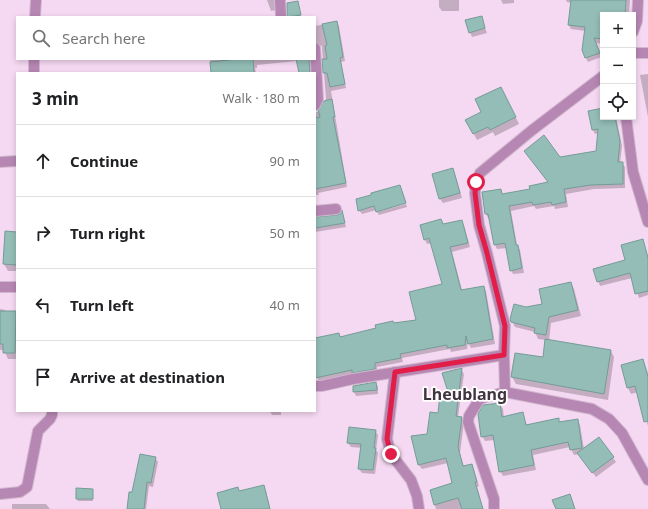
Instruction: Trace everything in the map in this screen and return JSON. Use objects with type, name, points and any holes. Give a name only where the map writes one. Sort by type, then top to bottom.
[{"type":"street","points":[[35,16],[36,0]]},
{"type":"street","points":[[280,0],[281,16]]},
{"type":"street","points":[[636,23],[638,0]]},
{"type":"street","points":[[636,53],[648,53]]},
{"type":"street","points":[[34,60],[34,72]]},
{"type":"street","points":[[316,60],[318,99],[316,103]]},
{"type":"street","points":[[505,392],[505,326],[479,225],[475,193],[477,177],[531,131],[600,78]]},
{"type":"street","points":[[626,120],[633,172],[648,222]]},
{"type":"street","points":[[0,162],[16,161]]},
{"type":"street","points":[[316,211],[336,209]]},
{"type":"street","points":[[0,287],[16,287]]},
{"type":"street","points":[[316,386],[504,355]]},
{"type":"street","points":[[395,372],[387,439],[391,454],[411,480],[417,496],[419,509]]},
{"type":"street","points":[[494,509],[494,499],[468,422],[469,416],[479,400],[505,392],[592,409],[608,420],[622,433],[648,480]]},
{"type":"street","points":[[0,494],[20,492],[27,487],[38,431],[50,419],[52,412]]},
{"type":"building","points":[[571,0],[626,0],[625,12],[600,12],[600,39],[594,38],[600,53],[585,58],[582,50],[585,27],[568,25]]},
{"type":"building","points":[[298,1],[301,15],[287,16],[287,3]]},
{"type":"building","points":[[482,16],[485,28],[469,33],[465,20]]},
{"type":"building","points":[[337,21],[343,57],[340,58],[345,84],[330,87],[327,73],[323,73],[322,59],[327,59],[325,46],[327,45],[322,24]]},
{"type":"building","points":[[253,60],[254,72],[211,72],[210,62]]},
{"type":"building","points":[[296,60],[309,60],[310,72],[299,72]]},
{"type":"building","points":[[501,87],[516,117],[490,130],[488,127],[473,134],[465,120],[481,112],[475,99]]},
{"type":"building","points":[[332,99],[335,117],[333,117],[346,183],[316,189],[316,118],[320,117],[318,110],[324,101]]},
{"type":"building","points":[[600,109],[600,120],[616,120],[620,141],[618,162],[623,162],[623,184],[591,185],[564,189],[566,202],[552,205],[551,202],[533,205],[532,202],[509,206],[522,268],[510,271],[505,243],[494,245],[488,214],[485,214],[482,192],[501,189],[502,194],[530,189],[529,186],[548,182],[524,151],[544,135],[560,157],[596,151],[598,129],[592,130],[588,111]]},
{"type":"building","points":[[453,168],[460,193],[439,199],[432,174]]},
{"type":"building","points":[[400,185],[406,203],[376,212],[374,206],[358,211],[356,199]]},
{"type":"building","points":[[342,210],[345,223],[316,228],[316,217],[340,214]]},
{"type":"building","points":[[441,219],[443,224],[462,220],[468,243],[450,247],[461,290],[484,286],[493,339],[468,344],[466,336],[465,345],[447,348],[447,345],[400,354],[401,358],[375,363],[375,369],[352,373],[352,370],[316,378],[316,338],[339,333],[340,337],[376,328],[375,325],[393,321],[394,323],[416,320],[409,292],[442,284],[429,238],[424,240],[420,225]]},
{"type":"building","points":[[5,231],[16,232],[16,265],[3,264]]},
{"type":"building","points":[[643,239],[648,258],[648,291],[635,294],[630,273],[597,282],[593,269],[625,260],[621,245]]},
{"type":"building","points":[[571,282],[578,310],[549,317],[546,335],[534,333],[535,328],[511,322],[510,319],[514,304],[526,307],[542,304],[539,289]]},
{"type":"building","points":[[0,311],[16,311],[15,353],[3,353],[3,344],[0,344]]},
{"type":"building","points":[[545,339],[611,350],[604,394],[511,377],[515,353],[543,357]]},
{"type":"building","points":[[643,359],[648,377],[648,421],[644,422],[635,386],[627,388],[621,365]]},
{"type":"building","points":[[462,368],[456,416],[462,417],[458,447],[463,466],[472,464],[477,482],[475,482],[483,509],[462,509],[458,498],[434,505],[430,490],[452,483],[446,458],[418,465],[411,436],[427,434],[430,412],[438,413],[440,394],[449,395],[442,373]]},
{"type":"building","points":[[376,382],[377,390],[353,392],[353,386]]},
{"type":"building","points":[[500,403],[502,417],[523,412],[526,425],[559,418],[559,422],[578,419],[582,448],[570,450],[568,442],[531,450],[534,465],[499,472],[493,435],[481,437],[478,414],[483,405]]},
{"type":"building","points":[[349,427],[376,430],[374,448],[376,448],[373,470],[358,469],[361,444],[347,443]]},
{"type":"building","points":[[599,437],[614,457],[592,473],[577,453]]},
{"type":"building","points":[[140,454],[156,457],[151,483],[147,482],[144,509],[127,509],[129,492],[132,492]]},
{"type":"building","points":[[264,485],[270,509],[221,509],[217,493],[238,487],[239,491]]},
{"type":"building","points":[[76,488],[93,489],[93,499],[76,499]]},
{"type":"building","points":[[570,494],[575,509],[556,509],[552,500]]},
{"type":"district","name":"Lheublang","points":[[465,394]]},
{"type":"route","points":[[391,454],[387,439],[395,372],[504,355],[506,335],[505,326],[479,225],[475,193],[476,182]]}]
